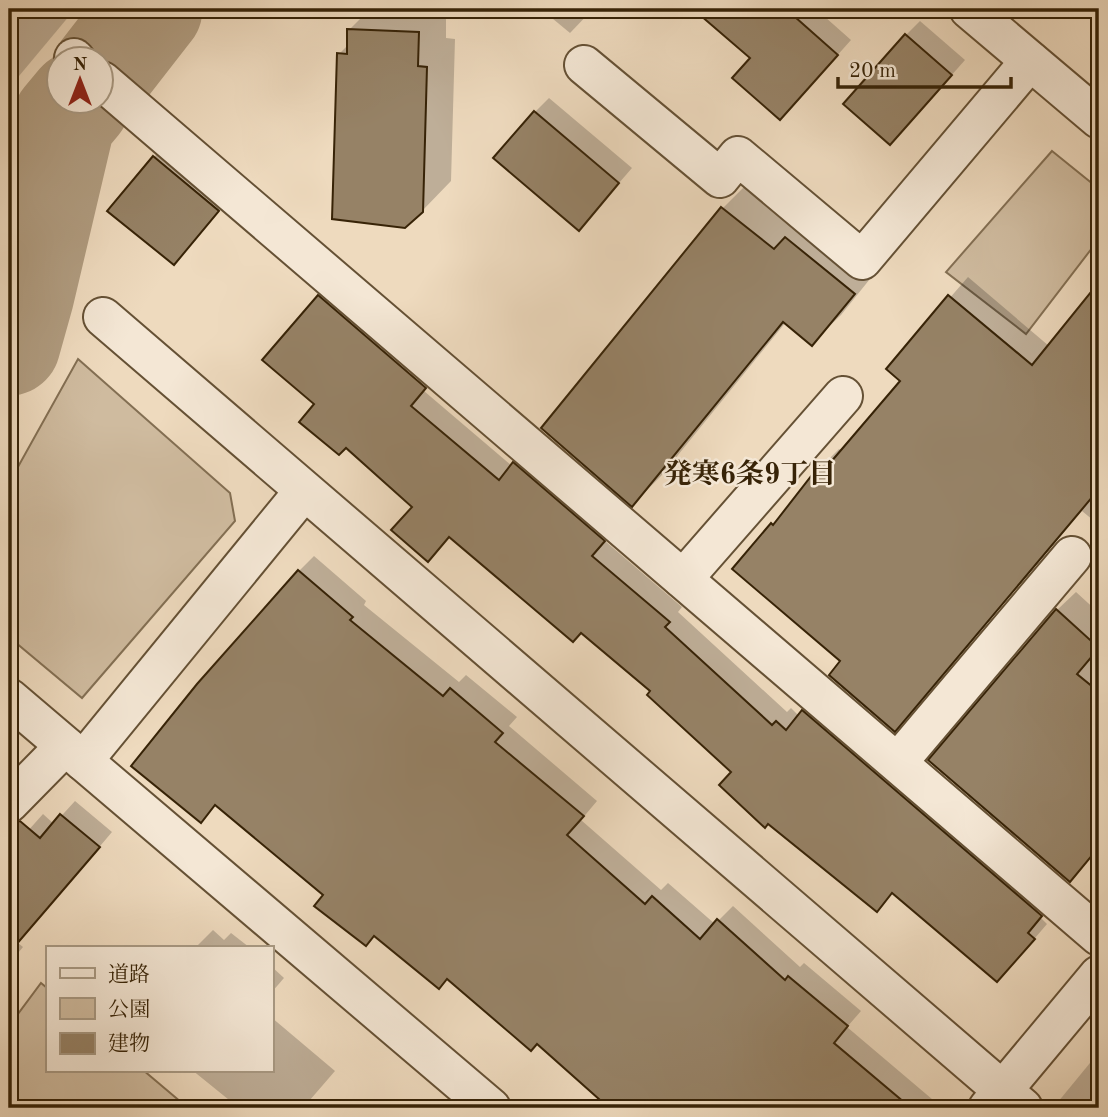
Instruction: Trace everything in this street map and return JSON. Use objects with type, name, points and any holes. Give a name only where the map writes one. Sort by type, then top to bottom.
[{"type":"street","points":[[969,9],[1099,119]]},
{"type":"street","points":[[584,65],[720,178],[738,156],[862,260],[1030,61]]},
{"type":"street","points":[[116,95],[1099,936]]},
{"type":"street","points":[[103,317],[1005,1102],[1099,975]]},
{"type":"street","points":[[683,579],[843,396]]},
{"type":"street","points":[[9,803],[74,753],[304,491]]},
{"type":"street","points":[[898,762],[1072,555]]},
{"type":"street","points":[[9,698],[491,1108]]},
{"type":"green space","points":[[1052,151],[1099,189],[1099,239],[1026,334],[946,272]]},
{"type":"green space","points":[[78,359],[230,493],[235,521],[82,698],[9,637],[9,483]]},
{"type":"green space","points":[[41,983],[46,987],[46,1072],[145,1072],[188,1108],[9,1108],[9,1026]]},
{"type":"building","points":[[693,9],[786,9],[838,55],[780,120],[732,78],[750,58]]},
{"type":"building","points":[[347,29],[419,32],[418,66],[427,67],[423,212],[405,228],[332,219],[337,53],[347,54]]},
{"type":"building","points":[[905,34],[952,75],[890,145],[843,104]]},
{"type":"building","points":[[534,111],[619,183],[579,231],[493,158]]},
{"type":"building","points":[[153,156],[219,211],[174,265],[107,211]]},
{"type":"building","points":[[721,207],[774,249],[785,237],[855,294],[812,346],[783,322],[632,507],[541,428]]},
{"type":"building","points":[[1099,282],[1099,489],[895,732],[829,675],[840,661],[732,569],[771,523],[773,525],[819,466],[824,470],[900,381],[886,369],[948,295],[1032,365]]},
{"type":"building","points":[[318,295],[426,388],[411,406],[499,480],[513,462],[605,541],[592,556],[670,622],[665,627],[772,725],[776,721],[786,730],[802,710],[1042,916],[1028,933],[1035,939],[997,982],[892,893],[877,912],[768,824],[765,828],[719,785],[731,772],[647,695],[650,691],[581,633],[573,642],[449,537],[428,562],[391,530],[412,507],[346,448],[339,455],[299,422],[314,404],[262,360]]},
{"type":"building","points":[[298,570],[353,617],[350,620],[443,696],[450,688],[503,733],[495,742],[584,816],[567,835],[645,904],[652,896],[700,939],[717,919],[785,980],[788,976],[848,1026],[834,1043],[911,1108],[609,1108],[537,1044],[531,1051],[447,979],[439,989],[374,936],[366,946],[314,906],[323,895],[215,805],[201,823],[131,766],[197,684]]},
{"type":"building","points":[[1056,609],[1099,648],[1077,674],[1099,692],[1099,847],[1070,882],[928,760]]},
{"type":"building","points":[[60,814],[100,847],[9,953],[9,824],[20,821],[40,838]]},
{"type":"waterway","points":[[116,54],[151,9]]},
{"type":"waterway","points":[[9,344],[64,120],[67,116]]},
{"type":"district","name":"発寒6条9丁目","points":[[750,473]]}]
